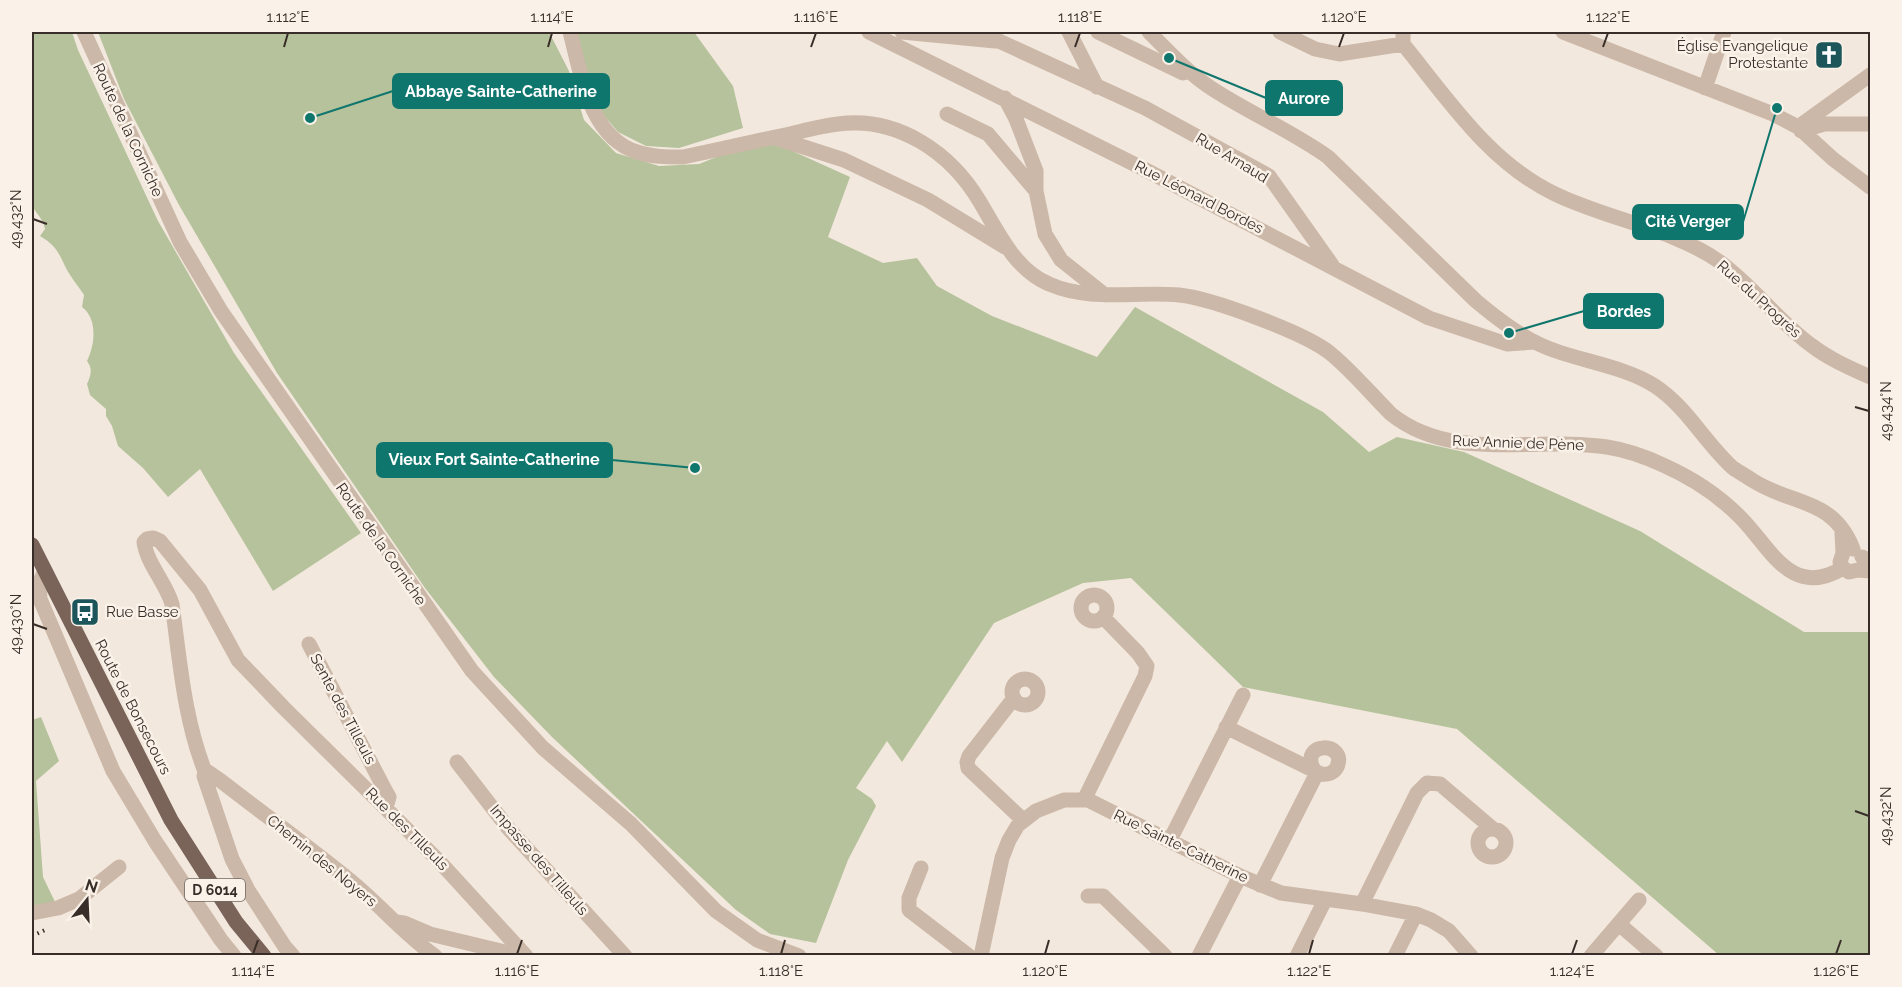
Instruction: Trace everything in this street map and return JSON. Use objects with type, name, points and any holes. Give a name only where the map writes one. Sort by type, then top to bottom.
[{"type":"main road","name":"Route de Bonsecours","points":[[32,545],[171,820],[236,922],[264,956]]},
{"type":"street","name":"Route de la Corniche","points":[[84,32],[180,242],[221,311],[472,671],[543,748],[631,824],[716,911],[757,940],[799,956]]},
{"type":"street","name":"Rue Annie de Pène","points":[[570,32],[589,100],[599,121],[613,138],[624,147],[638,153],[662,157],[683,157],[839,123],[879,125],[909,135],[938,152],[962,175],[1009,249],[1026,270],[1047,284],[1074,292],[1195,297],[1238,311],[1329,352],[1402,423],[1422,433],[1444,440],[1497,445],[1580,444],[1634,453],[1665,465],[1718,498],[1740,516],[1780,565],[1790,572],[1809,577],[1828,575],[1857,561],[1842,530],[1834,518],[1826,512],[1777,493],[1733,468],[1679,406],[1655,386],[1634,376],[1558,352],[1512,328],[1476,301],[1328,157],[1301,138],[1202,82],[1149,32]]},
{"type":"street","name":"Rue Léonard Bordes","points":[[869,32],[1004,98],[1429,318],[1507,344],[1535,342]]},
{"type":"street","points":[[902,32],[1001,42]]},
{"type":"street","name":"Rue Arnaud","points":[[983,32],[1145,108],[1269,176],[1333,267]]},
{"type":"street","points":[[1069,32],[1097,87]]},
{"type":"street","points":[[1098,32],[1202,82]]},
{"type":"street","points":[[1280,32],[1315,49],[1339,54],[1403,38]]},
{"type":"street","points":[[1563,32],[1773,114],[1800,129],[1833,159],[1870,187]]},
{"type":"street","points":[[1705,88],[1724,32]]},
{"type":"street","name":"Rue du Progrès","points":[[1403,38],[1470,126],[1497,155],[1519,174],[1554,194],[1687,244],[1720,262],[1810,345],[1842,365],[1870,377]]},
{"type":"street","points":[[1800,129],[1870,75]]},
{"type":"street","points":[[1004,98],[1016,119],[1036,171],[1036,191],[1045,234],[1060,260],[1105,294]]},
{"type":"street","points":[[947,114],[988,134],[1036,191]]},
{"type":"street","points":[[1800,129],[1824,124],[1870,124]]},
{"type":"street","points":[[774,137],[843,159],[928,200],[1009,249]]},
{"type":"street","name":"Rue des Tilleuls","points":[[206,774],[191,729],[172,604],[145,551],[144,542],[147,539],[153,538],[160,542],[200,590],[238,660],[438,860],[526,956]]},
{"type":"street","points":[[45,571],[39,583],[40,599],[113,771],[155,841],[234,956]]},
{"type":"street","points":[[981,956],[1002,858],[1009,840],[1023,820],[1036,812],[1064,800],[1084,800],[1145,676],[1147,666],[1138,653],[1103,617]]},
{"type":"street","name":"Sente des Tilleuls","points":[[309,644],[389,797],[386,807]]},
{"type":"street","points":[[1170,840],[1243,695]]},
{"type":"street","points":[[1014,698],[969,756],[967,762],[968,768],[1023,820]]},
{"type":"street","points":[[1227,727],[1316,771],[1260,885]]},
{"type":"street","name":"Impasse des Tilleuls","points":[[457,762],[508,828],[625,956]]},
{"type":"street","name":"Chemin des Noyers","points":[[206,774],[208,772],[221,781],[353,883],[413,940],[435,956]]},
{"type":"street","points":[[206,774],[204,776],[232,859],[248,890],[293,956]]},
{"type":"street","points":[[1362,904],[1417,793],[1427,783],[1440,784],[1493,829]]},
{"type":"street","name":"Rue Sainte-Catherine","points":[[1084,800],[1240,876],[1281,893],[1362,904],[1416,914],[1431,920],[1449,931],[1471,956]]},
{"type":"street","points":[[32,913],[58,908],[79,898],[119,867]]},
{"type":"street","points":[[921,868],[909,898],[909,910],[969,956]]},
{"type":"street","points":[[1199,956],[1240,876]]},
{"type":"street","points":[[1088,896],[1103,896],[1165,956]]},
{"type":"street","points":[[1297,956],[1324,900]]},
{"type":"street","points":[[1591,956],[1639,900]]},
{"type":"street","points":[[1395,956],[1416,914]]},
{"type":"street","points":[[396,922],[430,934],[521,956]]},
{"type":"street","points":[[1619,924],[1656,956]]},
{"type":"green space","points":[[32,32],[72,32],[78,50],[158,221],[234,353],[361,533],[273,591],[200,469],[168,497],[143,468],[118,446],[112,426],[106,416],[106,409],[90,395],[87,384],[91,369],[87,361],[92,348],[94,332],[91,318],[82,307],[84,295],[57,251],[40,236],[45,229],[44,225],[32,205]]},
{"type":"green space","points":[[98,32],[549,32],[569,71],[584,120],[616,153],[659,166],[699,164],[729,152],[777,144],[850,177],[828,237],[883,263],[917,258],[937,286],[992,316],[1097,357],[1135,307],[1323,412],[1369,452],[1397,437],[1464,452],[1640,531],[1804,632],[1870,632],[1870,955],[1719,955],[1457,729],[1243,687],[1131,578],[1083,583],[994,623],[902,762],[887,741],[856,788],[872,799],[876,806],[848,860],[816,943],[770,934],[736,910],[552,737],[494,677],[425,588],[277,373],[179,205],[124,99]]},
{"type":"green space","points":[[572,32],[694,32],[733,86],[743,128],[679,148],[646,146],[618,132],[600,111]]},
{"type":"green space","points":[[41,717],[59,761],[36,781],[43,877],[58,908],[32,913],[32,720]]},
{"type":"railway","points":[[32,936],[45,930]]},
{"type":"place","name":"Église Evangelique Protestante","points":[[1829,55]]},
{"type":"place","name":"Aurore","points":[[1169,58]]},
{"type":"place","name":"Cité Verger","points":[[1777,108]]},
{"type":"place","name":"Abbaye Sainte-Catherine","points":[[310,118]]},
{"type":"place","name":"Bordes","points":[[1509,333]]},
{"type":"place","name":"Vieux Fort Sainte-Catherine","points":[[695,468]]},
{"type":"place","name":"Rue Basse","points":[[85,612]]}]
